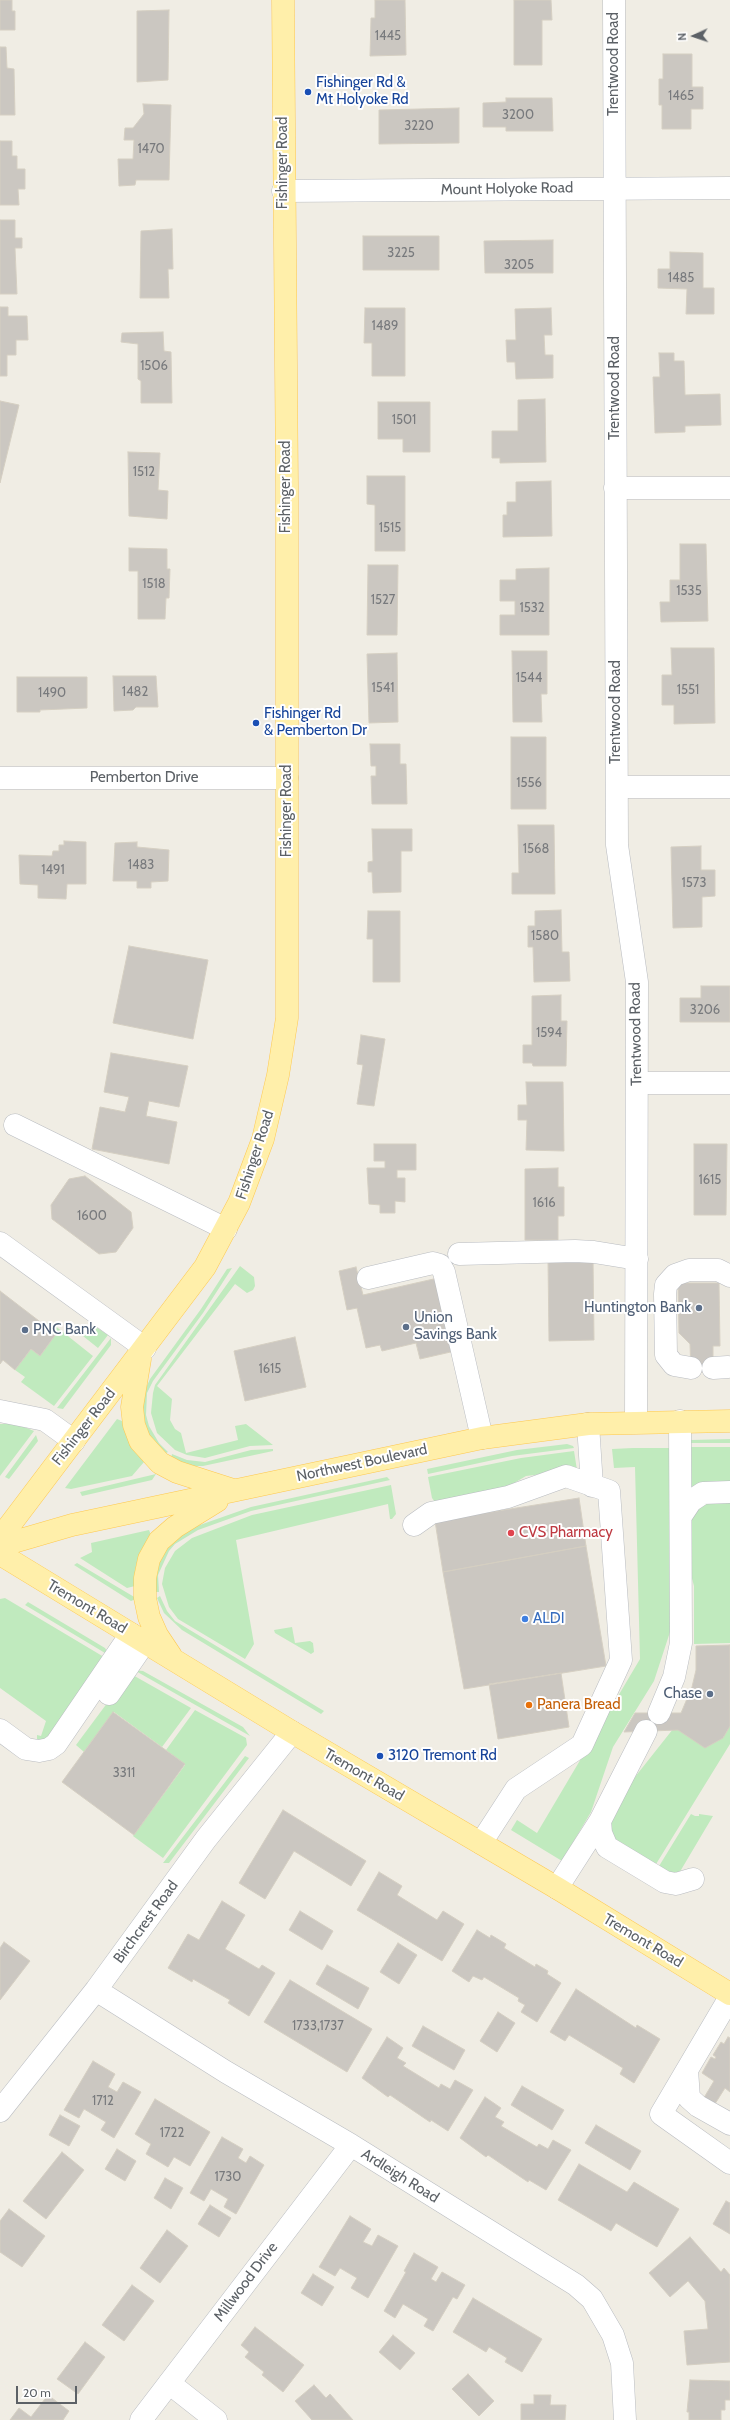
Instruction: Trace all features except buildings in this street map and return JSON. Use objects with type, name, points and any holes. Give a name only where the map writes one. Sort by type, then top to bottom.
[{"type":"main road","name":"Fishinger Road","points":[[0,1538],[143,1351],[205,1267],[239,1203],[263,1139],[278,1075],[287,1018],[283,0]]},
{"type":"main road","points":[[143,1351],[134,1386],[132,1407],[134,1425],[140,1441],[157,1460],[177,1472],[236,1491]]},
{"type":"main road","name":"Northwest Boulevard","points":[[0,1546],[72,1525],[482,1438],[588,1424],[730,1421]]},
{"type":"main road","points":[[172,1659],[157,1635],[148,1610],[144,1578],[149,1559],[159,1542],[175,1527],[196,1512],[236,1491]]},
{"type":"main road","name":"Tremont Road","points":[[0,1554],[292,1732],[557,1888],[730,1994]]},
{"type":"street","name":"Trentwood Road","points":[[614,0],[617,845],[637,982],[636,1422]]},
{"type":"street","name":"Mount Holyoke Road","points":[[283,192],[730,188]]},
{"type":"street","points":[[615,488],[730,488]]},
{"type":"street","name":"Pemberton Drive","points":[[0,778],[287,778]]},
{"type":"street","points":[[617,786],[730,787]]},
{"type":"street","points":[[637,1083],[730,1083]]},
{"type":"street","points":[[15,1125],[226,1229]]},
{"type":"street","points":[[0,1243],[143,1351]]},
{"type":"street","points":[[460,1254],[575,1251],[594,1252],[636,1259]]},
{"type":"street","points":[[368,1278],[433,1263],[440,1265],[444,1272],[482,1438]]},
{"type":"street","points":[[690,1368],[674,1365],[666,1355],[664,1294],[666,1285],[675,1275],[689,1270],[718,1270],[730,1276]]},
{"type":"street","points":[[0,1411],[46,1420],[74,1440]]},
{"type":"street","points":[[659,1713],[674,1677],[681,1643],[680,1421]]},
{"type":"street","points":[[588,1424],[592,1486]]},
{"type":"street","points":[[414,1525],[431,1513],[508,1497],[566,1476],[609,1492],[621,1660],[582,1745],[516,1789],[481,1843]]},
{"type":"street","points":[[681,1516],[691,1500],[703,1493],[730,1492]]},
{"type":"street","points":[[0,1730],[26,1749],[39,1751],[49,1749],[59,1751],[68,1748],[127,1669],[138,1638]]},
{"type":"street","points":[[557,1888],[600,1821],[646,1731]]},
{"type":"street","name":"Birchcrest Road","points":[[0,2112],[96,1990],[206,1839],[292,1732]]},
{"type":"street","points":[[600,1821],[601,1833],[607,1847],[665,1882],[676,1884],[693,1879]]},
{"type":"street","name":"Ardleigh Road","points":[[96,1990],[226,2072],[351,2145],[560,2272],[592,2299],[613,2335],[622,2363],[624,2420]]},
{"type":"street","points":[[730,1997],[661,2114],[730,2163]]},
{"type":"street","points":[[687,2070],[689,2098],[698,2106],[730,2124]]},
{"type":"street","name":"Millwood Drive","points":[[141,2420],[351,2145]]},
{"type":"street","points":[[169,2384],[216,2420]]},
{"type":"green space","points":[[240,1266],[254,1277],[255,1286],[253,1290],[247,1293],[235,1284],[157,1386],[172,1399],[170,1420],[175,1429],[181,1433],[186,1453],[238,1440],[235,1426],[246,1424],[273,1445],[250,1446],[205,1458],[187,1455],[175,1450],[157,1433],[151,1413],[155,1385]]},
{"type":"green space","points":[[232,1268],[203,1313],[153,1381],[147,1393],[146,1415],[149,1426],[159,1443],[168,1452],[164,1454],[148,1434],[142,1413],[145,1390],[150,1379],[201,1309],[227,1269]]},
{"type":"green space","points":[[49,1321],[93,1356],[54,1406],[21,1382],[25,1377],[15,1370],[31,1349],[40,1356],[56,1334],[45,1326]]},
{"type":"green space","points":[[93,1325],[108,1335],[98,1348],[83,1336],[90,1333]]},
{"type":"green space","points":[[111,1338],[111,1345],[63,1409],[57,1408]]},
{"type":"green space","points":[[117,1419],[122,1421],[131,1446],[144,1462],[132,1476],[71,1489],[65,1488]]},
{"type":"green space","points":[[0,1424],[17,1424],[34,1431],[0,1476]]},
{"type":"green space","points":[[36,1435],[38,1441],[9,1479],[5,1477]]},
{"type":"green space","points":[[730,1439],[730,1443],[688,1443],[691,1440]]},
{"type":"green space","points":[[567,1444],[573,1446],[574,1448],[512,1456],[428,1474],[427,1469],[517,1450]]},
{"type":"green space","points":[[688,1447],[730,1447],[730,1485],[687,1499]]},
{"type":"green space","points":[[673,1448],[670,1632],[654,1681],[613,1747],[591,1812],[562,1861],[511,1830],[517,1820],[537,1833],[640,1659],[635,1467],[614,1468],[612,1449]]},
{"type":"green space","points":[[273,1449],[273,1451],[203,1466],[190,1466],[171,1458],[172,1454],[187,1460],[205,1462],[251,1450]]},
{"type":"green space","points":[[574,1451],[577,1470],[526,1476],[504,1489],[435,1502],[432,1498],[428,1477],[521,1458]]},
{"type":"green space","points":[[156,1474],[152,1480],[82,1496],[80,1492]]},
{"type":"green space","points":[[387,1477],[390,1480],[251,1511],[198,1530],[175,1544],[169,1551],[158,1575],[159,1592],[155,1592],[157,1564],[167,1547],[181,1535],[197,1526],[251,1507]]},
{"type":"green space","points":[[391,1485],[396,1514],[392,1519],[390,1519],[388,1504],[236,1540],[254,1644],[245,1659],[178,1619],[169,1607],[162,1584],[165,1568],[175,1551],[192,1538],[252,1515]]},
{"type":"green space","points":[[730,1497],[730,1643],[694,1644],[694,1586],[686,1556],[690,1506]]},
{"type":"green space","points":[[149,1530],[151,1535],[136,1565],[135,1586],[127,1588],[80,1558],[92,1552],[91,1543]]},
{"type":"green space","points":[[77,1563],[136,1599],[131,1601],[74,1565]]},
{"type":"green space","points":[[160,1596],[167,1611],[175,1621],[324,1711],[321,1714],[182,1630],[164,1613],[157,1598]]},
{"type":"green space","points":[[5,1598],[109,1660],[55,1737],[42,1741],[37,1739],[37,1735],[41,1736],[46,1721],[0,1688],[0,1599]]},
{"type":"green space","points":[[28,1602],[105,1648],[110,1656],[25,1605]]},
{"type":"green space","points":[[292,1627],[295,1643],[310,1641],[313,1643],[314,1652],[311,1654],[275,1633],[274,1630]]},
{"type":"green space","points":[[134,1670],[143,1671],[243,1727],[250,1736]]},
{"type":"green space","points":[[131,1674],[191,1708],[162,1747],[114,1712],[84,1752],[76,1745],[128,1675]]},
{"type":"green space","points":[[195,1710],[246,1738],[247,1745],[163,1858],[133,1836],[185,1765],[166,1750]]},
{"type":"green space","points":[[730,1726],[730,1744],[653,1869],[607,1839],[612,1806],[673,1729],[723,1738]]},
{"type":"green space","points":[[245,1756],[249,1758],[169,1863],[163,1863]]},
{"type":"green space","points":[[691,1814],[695,1816],[699,1816],[699,1814],[713,1816],[678,1875],[656,1871]]},
{"type":"place","name":"Fishinger Rd & Mt Holyoke Rd","points":[[308,92]]},
{"type":"place","name":"Fishinger Rd & Pemberton Dr","points":[[256,723]]},
{"type":"place","name":"Huntington Bank","points":[[699,1308]]},
{"type":"place","name":"Union Savings Bank","points":[[406,1327]]},
{"type":"place","name":"PNC Bank","points":[[25,1330]]},
{"type":"place","name":"CVS Pharmacy","points":[[511,1533]]},
{"type":"place","name":"ALDI","points":[[525,1619]]},
{"type":"place","name":"Chase","points":[[710,1694]]},
{"type":"place","name":"Panera Bread","points":[[529,1705]]},
{"type":"place","name":"3120 Tremont Rd","points":[[380,1756]]}]
